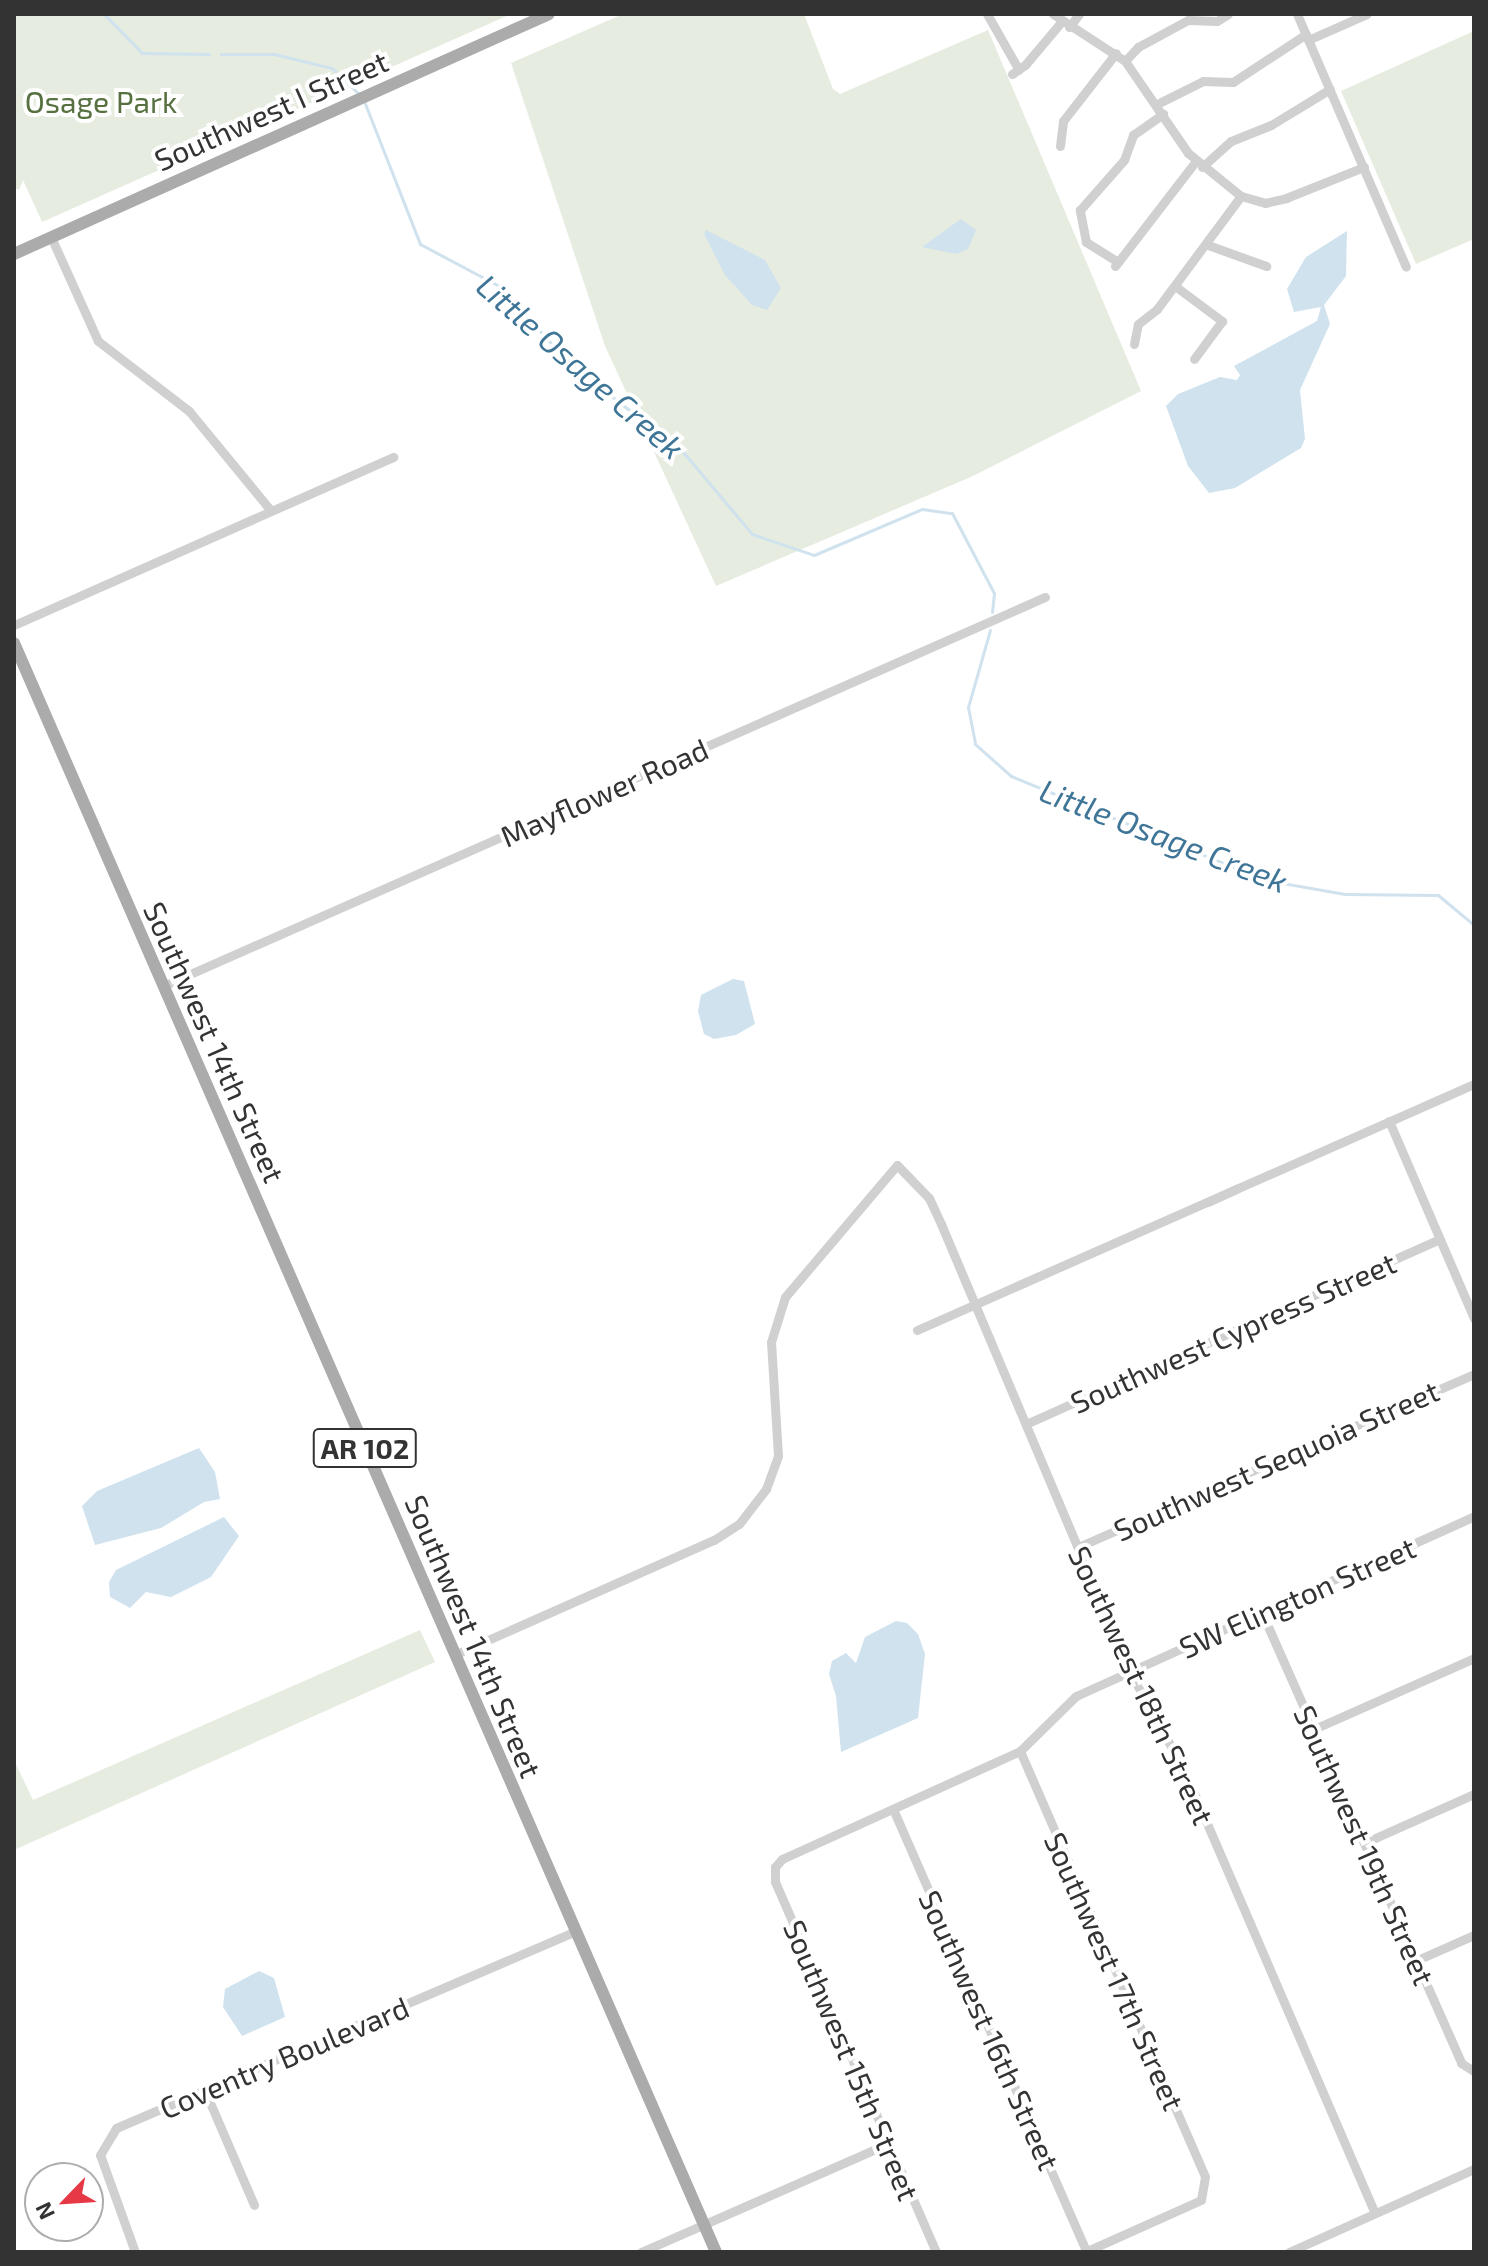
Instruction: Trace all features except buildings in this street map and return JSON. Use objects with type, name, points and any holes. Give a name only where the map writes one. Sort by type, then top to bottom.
[{"type":"main road","name":"Southwest I Street","points":[[14,254],[549,14]]},
{"type":"main road","name":"Southwest 14th Street","points":[[14,643],[716,2252]]},
{"type":"street","points":[[987,14],[1016,72],[1061,21],[1079,14]]},
{"type":"street","points":[[1125,61],[1138,47],[1188,20],[1217,21],[1228,14]]},
{"type":"street","points":[[1297,14],[1406,267]]},
{"type":"street","points":[[1157,104],[1203,81],[1233,82],[1307,37],[1367,14]]},
{"type":"street","points":[[1061,21],[1125,61],[1199,164],[1241,196],[1265,203],[1286,198],[1364,167]]},
{"type":"street","points":[[1060,146],[1063,121],[1116,53]]},
{"type":"street","points":[[1163,114],[1133,135],[1124,160],[1080,210],[1086,242],[1116,264],[1199,164],[1231,141],[1271,125],[1330,89]]},
{"type":"street","points":[[1134,344],[1138,324],[1175,286],[1208,245],[1241,196]]},
{"type":"street","points":[[51,237],[98,341],[189,411],[271,511]]},
{"type":"street","points":[[1208,245],[1266,266]]},
{"type":"street","points":[[1175,286],[1222,321],[1194,359]]},
{"type":"street","points":[[14,625],[394,457]]},
{"type":"street","name":"Mayflower Road","points":[[163,986],[1045,597]]},
{"type":"street","points":[[917,1330],[1474,1084]]},
{"type":"street","points":[[1389,1121],[1474,1318]]},
{"type":"street","name":"Southwest 18th Street","points":[[454,1655],[714,1540],[739,1524],[766,1489],[778,1456],[771,1342],[785,1297],[897,1165],[929,1198],[1130,1672],[1184,1770],[1375,2213]]},
{"type":"street","name":"Southwest Cypress Street","points":[[1026,1424],[1440,1239]]},
{"type":"street","name":"Southwest Sequoia Street","points":[[1078,1547],[1474,1374]]},
{"type":"street","name":"SW Elington Street","points":[[1020,1751],[1076,1696],[1474,1516]]},
{"type":"street","name":"Southwest 19th Street","points":[[1262,1613],[1461,2063],[1474,2071]]},
{"type":"street","points":[[1314,1729],[1474,1658]]},
{"type":"street","points":[[893,1809],[1020,1751]]},
{"type":"street","name":"Southwest 17th Street","points":[[1020,1751],[1205,2177],[1206,2191],[1201,2200],[1086,2252]]},
{"type":"street","points":[[1364,1843],[1474,1794]]},
{"type":"street","name":"Southwest 15th Street","points":[[893,1809],[782,1859],[775,1867],[775,1881],[936,2252]]},
{"type":"street","name":"Southwest 16th Street","points":[[893,1809],[1086,2252]]},
{"type":"street","name":"Coventry Boulevard","points":[[135,2252],[103,2169],[103,2144],[116,2128],[576,1931]]},
{"type":"street","points":[[1415,1961],[1474,1935]]},
{"type":"street","points":[[205,2091],[254,2205]]},
{"type":"street","points":[[641,2252],[887,2144]]},
{"type":"street","points":[[1289,2252],[1474,2169]]},
{"type":"green space","name":"Osage Park","points":[[14,14],[511,14],[42,222],[23,180],[19,190],[14,187]]},
{"type":"green space","points":[[623,14],[804,14],[833,89],[840,94],[988,30],[1141,391],[973,476],[716,586],[605,346],[511,63]]},
{"type":"green space","points":[[1474,31],[1474,239],[1416,264],[1341,91]]},
{"type":"green space","points":[[420,1630],[435,1662],[14,1850],[14,1760],[33,1800]]},
{"type":"water","points":[[961,219],[976,230],[968,249],[956,254],[922,247]]},
{"type":"water","points":[[706,230],[765,260],[781,288],[767,310],[752,305],[725,275],[704,234]]},
{"type":"water","points":[[1347,231],[1346,276],[1324,305],[1330,324],[1300,390],[1305,439],[1301,448],[1235,488],[1209,493],[1188,466],[1166,406],[1178,394],[1220,377],[1237,380],[1240,375],[1234,366],[1317,321],[1321,307],[1294,312],[1287,289],[1306,257]]},
{"type":"water","points":[[733,979],[744,981],[755,1024],[736,1035],[714,1039],[704,1034],[698,1011],[701,995]]},
{"type":"water","points":[[199,1448],[215,1472],[220,1499],[204,1502],[161,1528],[95,1545],[82,1506],[97,1491]]},
{"type":"water","points":[[224,1517],[239,1536],[211,1577],[171,1597],[146,1592],[130,1608],[110,1597],[109,1582],[116,1570]]},
{"type":"water","points":[[896,1621],[907,1623],[918,1634],[925,1654],[918,1718],[841,1752],[836,1696],[829,1674],[832,1661],[846,1653],[856,1663],[865,1637]]},
{"type":"water","points":[[259,1971],[274,1978],[285,2017],[242,2036],[223,2007],[225,1989]]},
{"type":"waterway","name":"Little Osage Creek","points":[[104,14],[142,53],[209,54]]},
{"type":"waterway","name":"Little Osage Creek","points":[[221,54],[274,54],[332,68],[360,95]]},
{"type":"waterway","name":"Little Osage Creek","points":[[364,101],[420,244],[499,286],[569,363],[683,452],[752,534],[814,555],[922,509],[952,513],[994,593],[992,612]]},
{"type":"waterway","name":"Little Osage Creek","points":[[990,630],[968,707],[975,744],[1011,776],[1265,880],[1345,894],[1438,895],[1474,925]]}]
